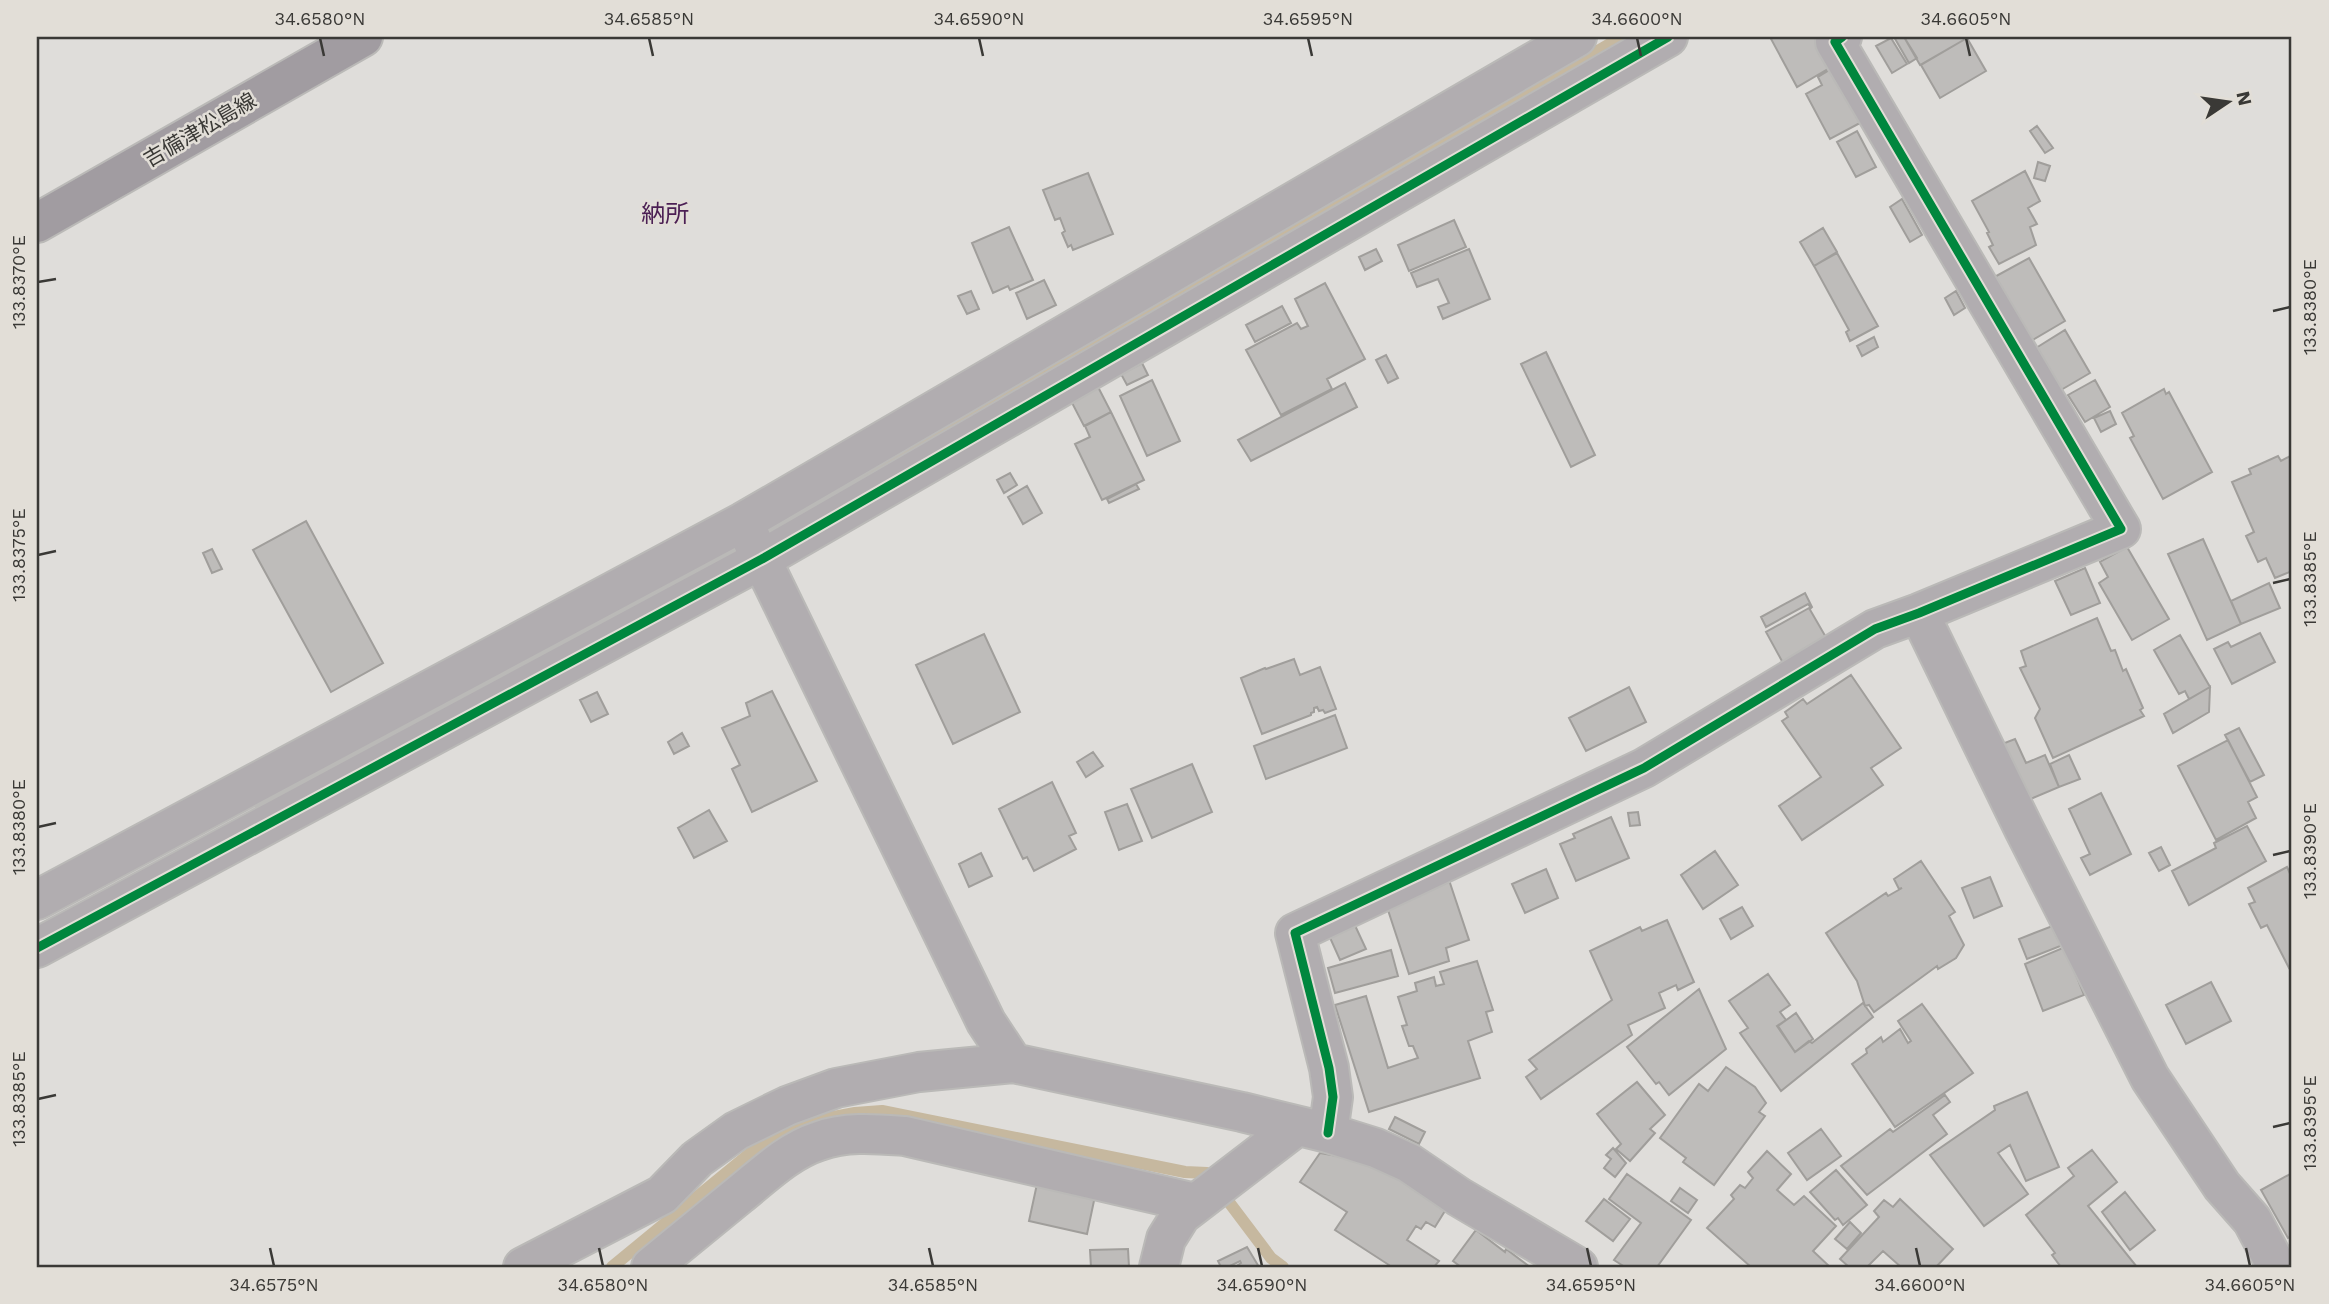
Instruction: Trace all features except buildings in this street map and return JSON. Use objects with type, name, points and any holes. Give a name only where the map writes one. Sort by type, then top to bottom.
[{"type":"main road","name":"吉備津松島線","points":[[37,223],[363,37]]},
{"type":"street","points":[[37,900],[743,522],[1577,37]]},
{"type":"street","points":[[37,948],[762,559],[1668,37]]},
{"type":"street","points":[[1159,1267],[1166,1239],[1181,1215],[1208,1193],[1312,1129],[1333,1097],[1329,1068],[1295,933],[1644,768],[1875,629],[2121,529],[1835,42],[1842,37]]},
{"type":"street","points":[[743,522],[986,1022],[1013,1063]]},
{"type":"street","points":[[1919,613],[2150,1078],[2222,1186],[2252,1220],[2277,1267]]},
{"type":"street","points":[[523,1267],[662,1195],[697,1159],[736,1131],[787,1106],[836,1088],[907,1074],[1013,1063],[1312,1129],[1376,1148],[1409,1163],[1460,1197],[1578,1267]]},
{"type":"street","points":[[651,1267],[776,1165],[800,1149],[821,1140],[847,1136],[872,1133],[905,1136],[1208,1193]]},
{"type":"waterway","points":[[394,730],[777,528],[1622,37]]},
{"type":"waterway","points":[[612,1267],[764,1142],[807,1122],[882,1111],[1185,1172],[1207,1173],[1271,1258],[1283,1267]]},
{"type":"cycle path","points":[[37,948],[762,559],[1668,37]]},
{"type":"cycle path","points":[[1328,1133],[1333,1097],[1329,1068],[1295,933],[1644,768],[1875,629],[2121,529],[1835,42],[1842,37]]},
{"type":"district","name":"納所","points":[[665,214]]}]
